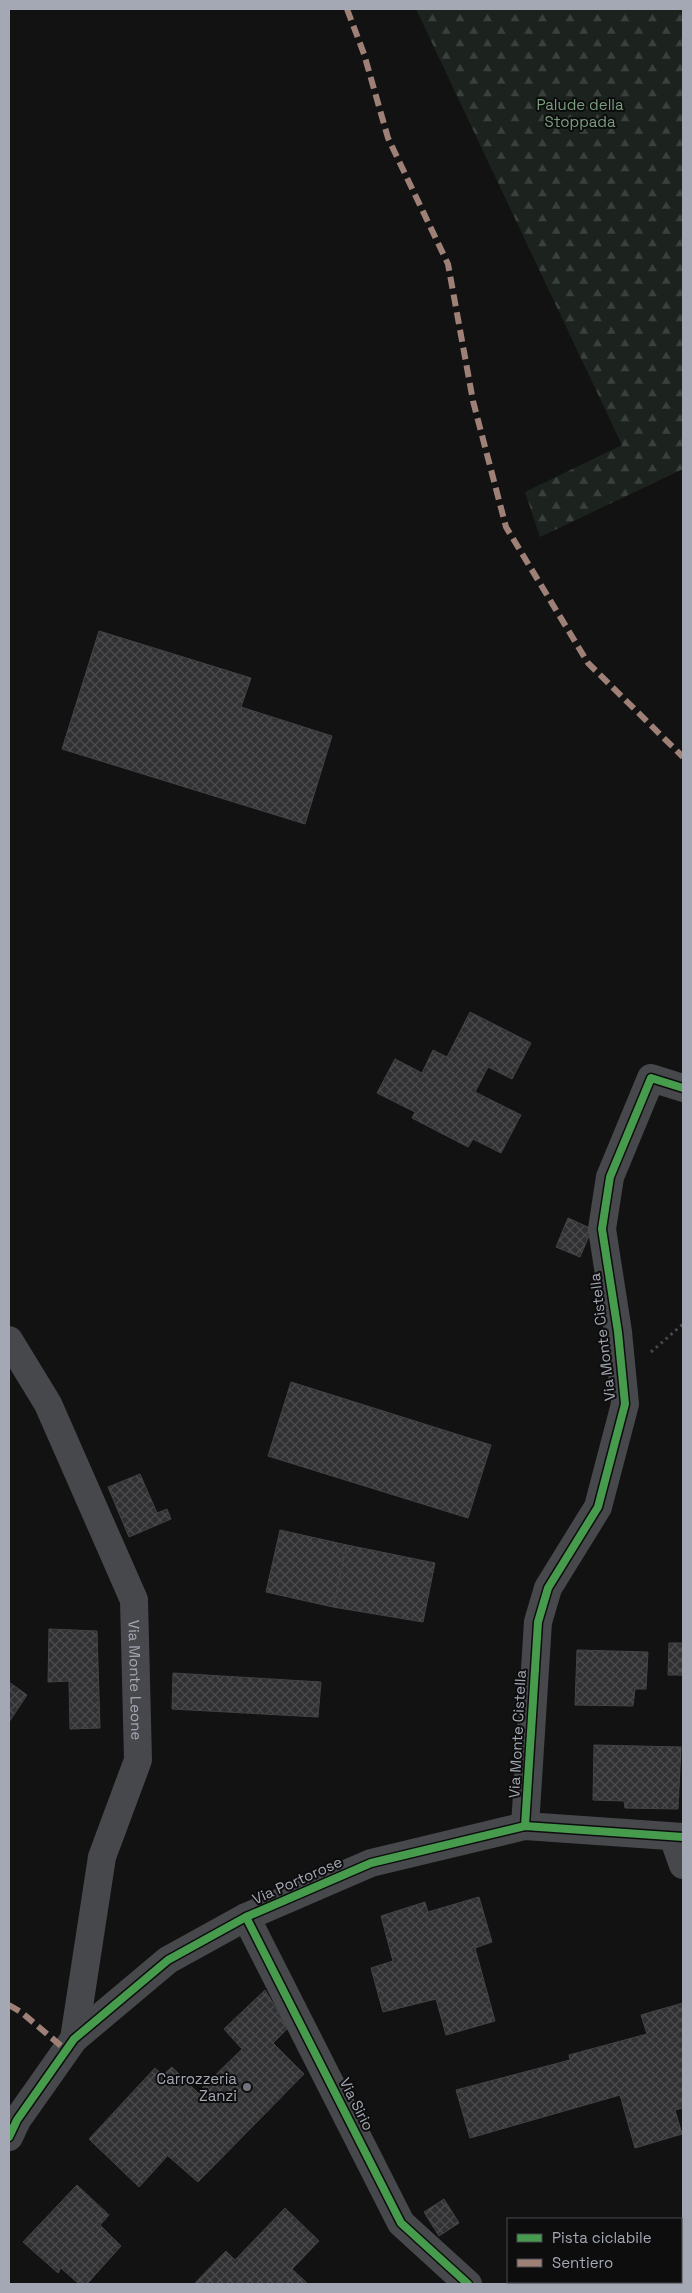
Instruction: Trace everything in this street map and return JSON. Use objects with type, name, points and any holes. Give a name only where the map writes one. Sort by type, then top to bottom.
[{"type":"street","name":"Via Monte Cistella","points":[[526,1826],[538,1622],[548,1588],[598,1507],[625,1404],[618,1332],[602,1229],[610,1177],[651,1078],[683,1088]]},
{"type":"street","name":"Via Monte Leone","points":[[9,1340],[48,1404],[134,1600],[138,1760],[102,1858],[74,2039]]},
{"type":"street","name":"Via Portorose","points":[[9,2137],[17,2120],[74,2039],[168,1960],[246,1917],[371,1863],[526,1826],[678,1837]]},
{"type":"street","points":[[678,1837],[683,1865]]},
{"type":"street","name":"Via Sirio","points":[[246,1917],[401,2223],[468,2284]]},
{"type":"green space","name":"Palude della Stoppada","points":[[416,9],[683,9],[683,469],[540,537],[525,492],[622,445]]},
{"type":"building","points":[[99,631],[251,678],[241,707],[332,736],[305,824],[62,749]]},
{"type":"building","points":[[470,1012],[531,1043],[512,1079],[488,1067],[475,1092],[521,1115],[501,1153],[473,1139],[468,1147],[412,1118],[415,1112],[377,1093],[395,1059],[422,1073],[433,1050],[447,1057]]},
{"type":"building","points":[[568,1218],[592,1229],[580,1257],[556,1247]]},
{"type":"building","points":[[291,1382],[491,1445],[468,1518],[268,1456]]},
{"type":"building","points":[[140,1474],[157,1513],[167,1509],[171,1519],[129,1537],[108,1487]]},
{"type":"building","points":[[280,1530],[347,1545],[333,1607],[266,1592]]},
{"type":"building","points":[[347,1545],[435,1563],[423,1622],[333,1607]]},
{"type":"building","points":[[49,1629],[97,1631],[100,1728],[70,1729],[69,1681],[48,1682]]},
{"type":"building","points":[[669,1643],[683,1643],[683,1675],[668,1675]]},
{"type":"building","points":[[577,1650],[648,1652],[646,1689],[635,1689],[633,1706],[575,1705]]},
{"type":"building","points":[[173,1673],[321,1682],[318,1717],[172,1709]]},
{"type":"building","points":[[9,1682],[27,1695],[9,1722]]},
{"type":"building","points":[[594,1745],[681,1747],[678,1809],[625,1808],[624,1801],[593,1800]]},
{"type":"building","points":[[479,1897],[492,1942],[475,1948],[495,2021],[446,2035],[436,1999],[383,2012],[371,1968],[393,1961],[381,1916],[425,1902],[428,1912]]},
{"type":"building","name":"Carrozzeria Zanzi","points":[[265,1990],[288,2028],[273,2043],[304,2074],[198,2182],[168,2156],[171,2152],[159,2141],[202,2097],[198,2092],[242,2049],[224,2029]]},
{"type":"building","points":[[683,2003],[683,2108],[675,2110],[682,2134],[635,2148],[620,2095],[470,2138],[456,2090],[570,2060],[569,2055],[647,2034],[641,2015]]},
{"type":"building","points":[[172,2067],[202,2097],[159,2141],[171,2152],[139,2187],[89,2139],[155,2068],[163,2075]]},
{"type":"building","points":[[77,2185],[109,2215],[100,2225],[121,2246],[87,2284],[79,2284],[61,2268],[58,2273],[23,2242]]},
{"type":"building","points":[[444,2199],[459,2223],[439,2236],[424,2212]]},
{"type":"building","points":[[285,2208],[319,2241],[292,2269],[308,2284],[194,2284],[226,2251],[235,2260]]},
{"type":"marked path","points":[[347,9],[364,54],[388,138],[448,264],[473,401],[506,527],[588,663],[683,757]]},
{"type":"marked path","points":[[9,2005],[21,2012],[66,2050]]},
{"type":"cycle path","points":[[525,1826],[538,1622],[548,1588],[598,1507],[625,1404],[618,1332],[602,1229],[610,1177],[651,1078],[683,1088]]},
{"type":"cycle path","points":[[9,2137],[17,2120],[74,2039],[168,1960],[246,1917],[371,1863],[525,1826],[683,1837]]},
{"type":"cycle path","points":[[246,1917],[401,2223],[468,2284]]},
{"type":"place","name":"Carrozzeria Zanzi","points":[[247,2087]]}]
